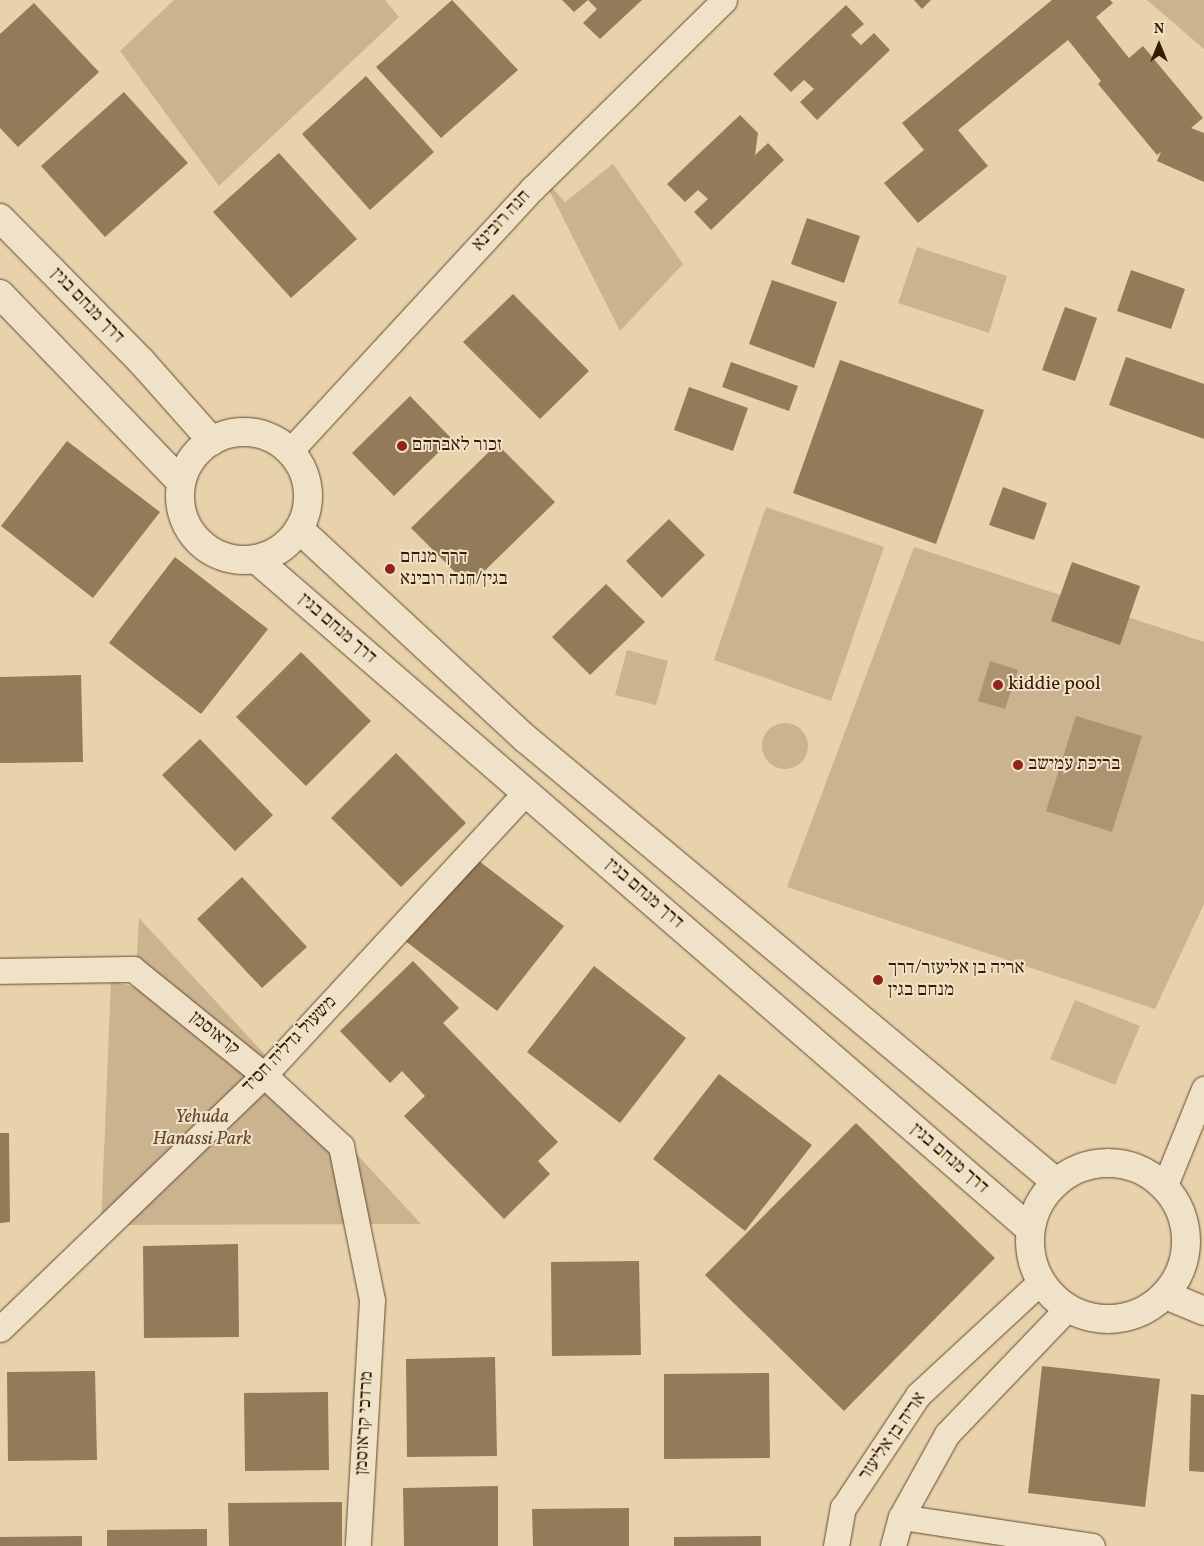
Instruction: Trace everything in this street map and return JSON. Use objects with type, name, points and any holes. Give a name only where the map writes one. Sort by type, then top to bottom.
[{"type":"street","name":"חנה רובינא","points":[[290,451],[533,188],[724,0]]},
{"type":"street","name":"דרך מנחם בגין","points":[[0,218],[134,354],[212,441]]},
{"type":"street","points":[[0,294],[182,482]]},
{"type":"street","points":[[251,432],[272,439],[290,451],[302,469],[308,491],[306,513],[299,529],[281,548],[256,559],[238,560],[219,556],[204,546],[191,532],[183,517],[180,499],[182,482],[193,458],[212,441],[228,434],[251,432]]},
{"type":"street","points":[[299,529],[526,739],[1056,1182]]},
{"type":"street","name":"דרך מנחם בגין","points":[[256,559],[1030,1229]]},
{"type":"street","name":"משעול גדליה חסיד","points":[[0,1329],[264,1075],[526,792]]},
{"type":"street","name":"קראוסמן","points":[[0,971],[133,969],[264,1075],[341,1146],[372,1300]]},
{"type":"street","points":[[1165,1185],[1204,1089]]},
{"type":"street","points":[[1099,1162],[1123,1163],[1145,1171],[1165,1185],[1179,1204],[1185,1222],[1194,1265],[1166,1294],[1137,1314],[1120,1318],[1085,1315],[1068,1308],[1041,1282],[1033,1265],[1030,1229],[1039,1204],[1056,1182],[1076,1169],[1099,1162]]},
{"type":"street","name":"אריה בן אליעזר","points":[[836,1546],[843,1508],[918,1395],[1041,1282]]},
{"type":"street","points":[[1166,1294],[1204,1311]]},
{"type":"street","name":"מרדכי קראוסמן","points":[[358,1546],[372,1300]]},
{"type":"street","points":[[893,1546],[901,1517],[947,1434],[1068,1308]]},
{"type":"street","points":[[901,1517],[1092,1546]]},
{"type":"green space","points":[[174,0],[385,0],[399,17],[219,186],[120,51]]},
{"type":"green space","points":[[1147,0],[1204,0],[1204,49]]},
{"type":"green space","points":[[613,164],[683,264],[620,331],[543,178],[565,202]]},
{"type":"green space","points":[[917,247],[1007,276],[989,333],[898,303]]},
{"type":"green space","points":[[766,507],[884,547],[831,701],[714,660]]},
{"type":"green space","name":"בריכת עמישב","points":[[914,547],[1204,642],[1204,904],[1155,1009],[787,887]]},
{"type":"green space","points":[[627,650],[668,661],[656,705],[615,695]]},
{"type":"green space","points":[[781,723],[789,723],[798,727],[804,733],[808,746],[804,759],[798,765],[789,769],[781,769],[772,765],[766,759],[762,750],[762,742],[766,733],[772,727]]},
{"type":"green space","name":"Yehuda Hanassi Park","points":[[139,918],[421,1224],[101,1225],[111,981],[135,987]]},
{"type":"green space","points":[[1075,1000],[1140,1026],[1115,1085],[1050,1059]]},
{"type":"shaded area","name":"kiddie pool","points":[[990,661],[1018,670],[1005,709],[978,701]]},
{"type":"shaded area","points":[[1076,716],[1142,736],[1112,832],[1046,811]]},
{"type":"building","points":[[452,0],[518,70],[441,138],[376,67]]},
{"type":"building","points":[[562,0],[588,0],[574,12]]},
{"type":"building","points":[[588,0],[642,0],[600,39],[583,23],[597,9]]},
{"type":"building","points":[[914,0],[931,0],[922,9]]},
{"type":"building","points":[[1052,0],[1110,0],[1113,3],[1096,17],[1129,58],[1143,46],[1203,118],[1191,128],[1204,133],[1204,182],[1157,161],[1161,152],[1157,155],[1098,84],[1101,81],[1068,40],[958,130],[988,166],[918,223],[884,183],[924,150],[902,123]]},
{"type":"building","points":[[34,3],[99,72],[18,147],[0,128],[0,34]]},
{"type":"building","points":[[846,5],[864,24],[851,35],[861,45],[874,33],[890,50],[817,120],[800,102],[814,89],[804,80],[791,92],[773,74]]},
{"type":"building","points":[[366,76],[434,152],[370,210],[302,134]]},
{"type":"building","points":[[124,92],[188,163],[105,237],[41,166]]},
{"type":"building","points":[[740,115],[758,133],[755,155],[768,143],[784,160],[711,230],[694,212],[708,199],[698,190],[685,202],[667,184]]},
{"type":"building","points":[[279,153],[357,239],[291,298],[213,212]]},
{"type":"building","points":[[807,218],[860,236],[844,283],[791,264]]},
{"type":"building","points":[[1131,270],[1185,289],[1171,329],[1117,311]]},
{"type":"building","points":[[772,280],[837,302],[814,368],[749,344]]},
{"type":"building","points":[[513,294],[589,371],[540,419],[463,342]]},
{"type":"building","points":[[1065,307],[1097,318],[1075,381],[1042,370]]},
{"type":"building","points":[[1126,357],[1204,384],[1204,439],[1109,405]]},
{"type":"building","points":[[840,360],[984,410],[936,544],[793,493]]},
{"type":"building","points":[[731,362],[798,386],[789,411],[722,387]]},
{"type":"building","points":[[689,387],[748,408],[733,451],[674,430]]},
{"type":"building","name":"זכור לאברהם","points":[[410,396],[452,439],[394,496],[352,453]]},
{"type":"building","points":[[67,441],[160,512],[93,598],[1,526]]},
{"type":"building","points":[[497,444],[555,502],[469,586],[411,528]]},
{"type":"building","points":[[1003,487],[1047,503],[1034,540],[989,525]]},
{"type":"building","points":[[669,519],[705,555],[662,598],[626,561]]},
{"type":"building","points":[[175,557],[268,629],[201,714],[109,643]]},
{"type":"building","points":[[1072,562],[1140,586],[1120,645],[1051,621]]},
{"type":"building","points":[[606,584],[645,622],[590,675],[552,637]]},
{"type":"building","points":[[301,652],[371,721],[306,786],[236,717]]},
{"type":"building","points":[[81,675],[83,762],[0,763],[0,677]]},
{"type":"building","points":[[200,739],[273,815],[235,851],[162,775]]},
{"type":"building","points":[[396,753],[466,823],[401,887],[331,818]]},
{"type":"building","points":[[471,855],[564,926],[497,1011],[404,940]]},
{"type":"building","points":[[242,877],[307,947],[262,988],[197,919]]},
{"type":"building","points":[[413,961],[459,1008],[443,1023],[558,1142],[538,1161],[550,1174],[504,1219],[404,1116],[425,1096],[402,1071],[390,1083],[340,1031]]},
{"type":"building","points":[[594,966],[686,1038],[620,1123],[527,1052]]},
{"type":"building","points":[[719,1074],[812,1145],[745,1231],[653,1159]]},
{"type":"building","points":[[856,1123],[995,1258],[844,1411],[705,1275]]},
{"type":"building","points":[[0,1133],[9,1133],[10,1222],[0,1223]]},
{"type":"building","points":[[238,1244],[239,1337],[144,1338],[143,1246]]},
{"type":"building","points":[[639,1261],[641,1355],[552,1356],[551,1262]]},
{"type":"building","points":[[495,1357],[497,1456],[407,1457],[406,1359]]},
{"type":"building","points":[[1042,1366],[1160,1379],[1145,1507],[1028,1493]]},
{"type":"building","points":[[95,1371],[97,1460],[8,1461],[7,1372]]},
{"type":"building","points":[[769,1373],[770,1458],[664,1459],[664,1374]]},
{"type":"building","points":[[328,1392],[329,1470],[245,1471],[244,1393]]},
{"type":"building","points":[[1191,1394],[1204,1395],[1204,1472],[1189,1471]]},
{"type":"building","points":[[498,1486],[498,1546],[404,1546],[403,1488]]},
{"type":"building","points":[[342,1502],[342,1546],[229,1546],[228,1503]]},
{"type":"building","points":[[629,1508],[629,1546],[533,1546],[532,1509]]},
{"type":"building","points":[[207,1529],[207,1546],[107,1546],[107,1530]]},
{"type":"building","points":[[82,1536],[82,1546],[0,1546],[0,1537]]},
{"type":"building","points":[[761,1536],[761,1546],[674,1546],[674,1537]]},
{"type":"place","name":"זכור לאברהם","points":[[402,446]]},
{"type":"place","name":"דרך מנחם בגין/חנה רובינא","points":[[390,569]]},
{"type":"place","name":"kiddie pool","points":[[998,685]]},
{"type":"place","name":"בריכת עמישב","points":[[1018,765]]},
{"type":"place","name":"אריה בן אליעזר/דרך מנחם בגין","points":[[878,980]]}]
